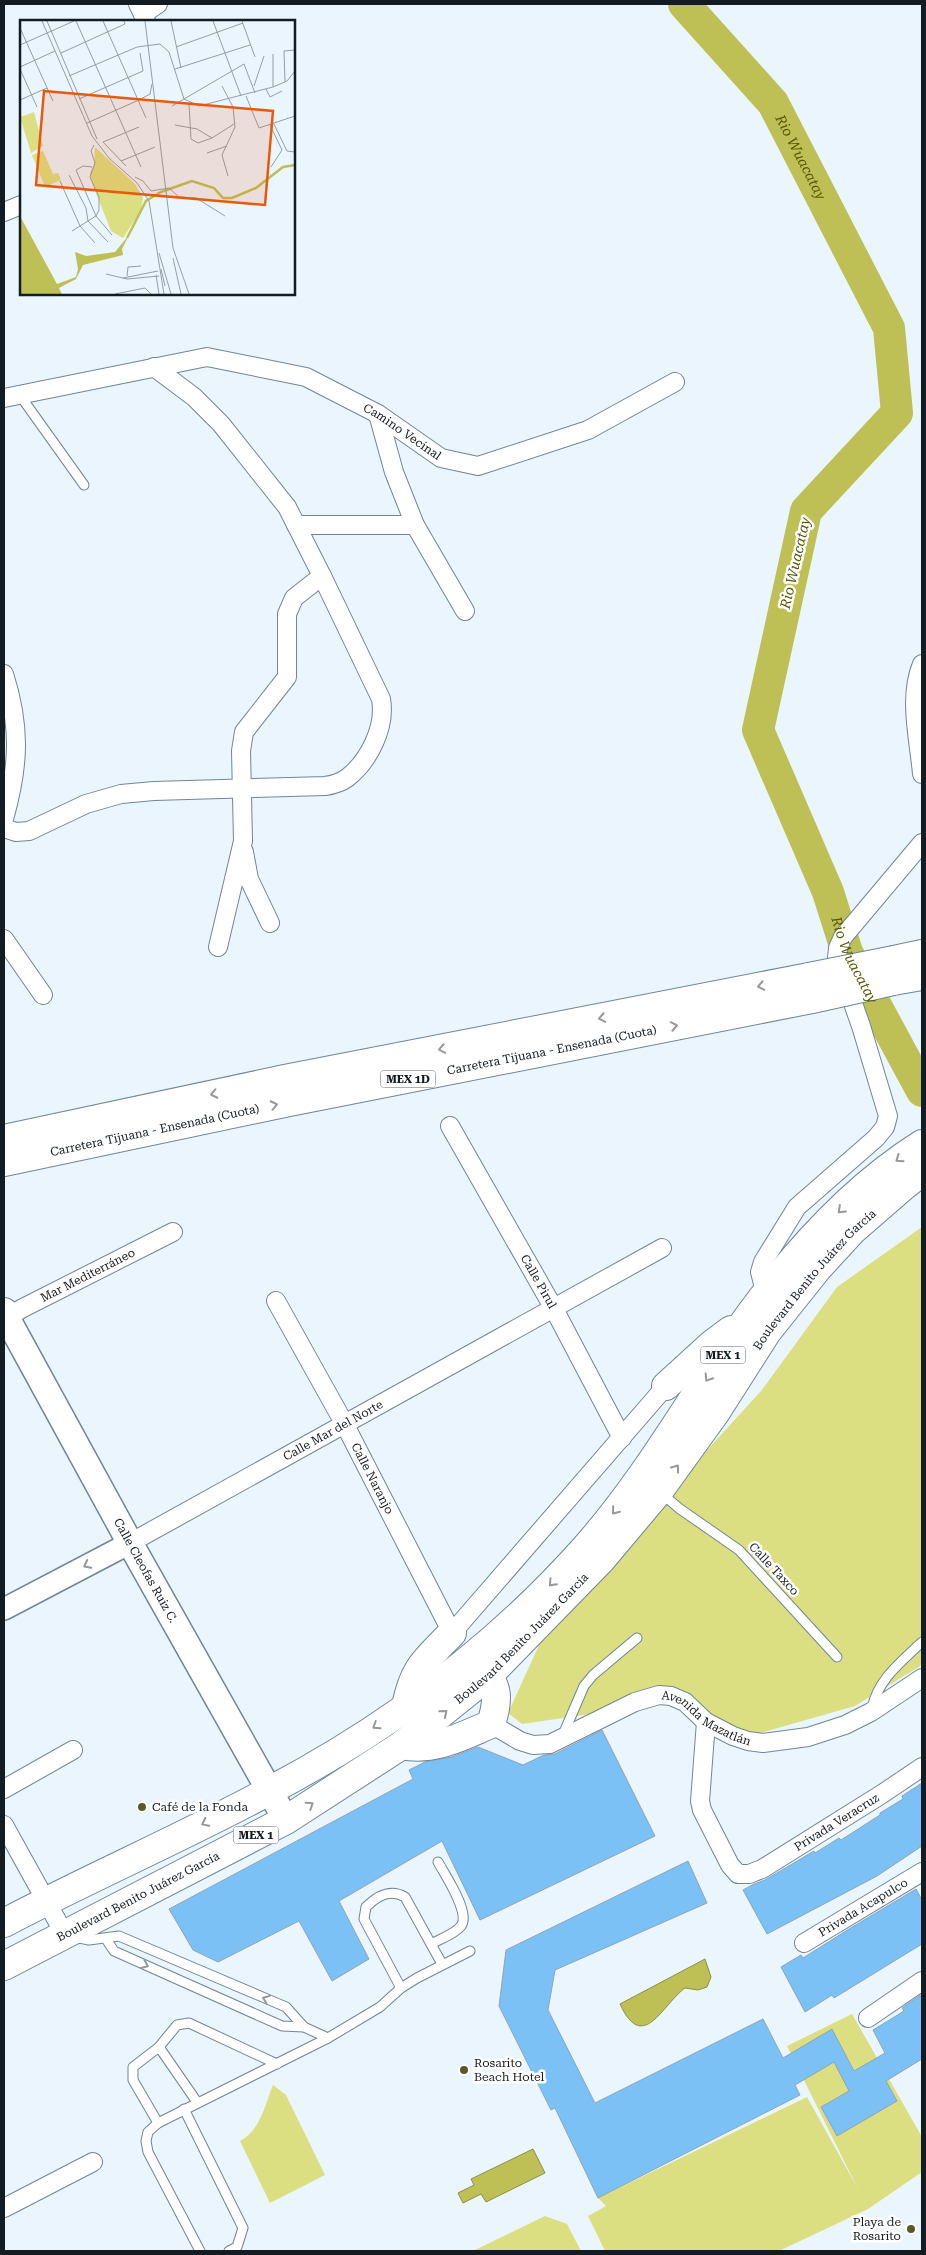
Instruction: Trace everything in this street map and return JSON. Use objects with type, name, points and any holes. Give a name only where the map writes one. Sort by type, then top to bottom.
[{"type":"main road","name":"Carretera Tijuana - Ensenada (Cuota)","points":[[4,1162],[289,1102],[893,970],[922,954]]},
{"type":"main road","name":"Carretera Tijuana - Ensenada (Cuota)","points":[[893,970],[922,976]]},
{"type":"main road","name":"Carretera Tijuana - Ensenada (Cuota)","points":[[4,1139],[285,1079],[810,988]]},
{"type":"main road","name":"Boulevard Benito Juárez García","points":[[4,1966],[286,1820],[402,1745],[481,1666],[602,1560],[659,1491],[716,1412],[767,1332],[788,1304],[841,1243],[885,1186],[892,1164],[922,1144]]},
{"type":"main road","name":"Boulevard Benito Juárez García","points":[[4,1923],[270,1791],[341,1749],[406,1706],[481,1666],[535,1601],[585,1548],[626,1498],[748,1317],[810,1242],[885,1186],[922,1172]]},
{"type":"main road","name":"Calle Cleofas Ruiz C.","points":[[5,1317],[286,1820]]},
{"type":"main road","points":[[666,1386],[711,1345],[748,1317]]},
{"type":"main road","points":[[406,1706],[411,1684],[419,1668],[452,1633]]},
{"type":"main road","points":[[402,1745],[422,1748],[444,1744],[491,1724],[497,1699],[495,1687],[481,1666]]},
{"type":"street","points":[[142,13],[158,4]]},
{"type":"street","points":[[4,212],[20,205]]},
{"type":"street","name":"Camino Vecinal","points":[[11,396],[207,357],[306,377],[378,414],[441,458],[478,466],[588,430],[676,382]]},
{"type":"street","points":[[4,828],[16,832],[29,831],[86,804],[120,794],[337,784],[347,778],[367,756],[382,722],[381,699],[287,507],[221,424],[194,397],[154,368]]},
{"type":"street","points":[[378,414],[389,458],[415,525],[465,611]]},
{"type":"street","points":[[296,525],[415,525]]},
{"type":"street","points":[[270,923],[249,879],[243,841],[241,751],[244,732],[287,678],[287,614],[294,598],[322,576]]},
{"type":"street","points":[[922,664],[918,675],[915,705],[922,774]]},
{"type":"street","points":[[4,674],[11,696],[16,730],[16,769],[4,819]]},
{"type":"street","points":[[218,947],[243,841]]},
{"type":"street","points":[[766,1295],[760,1272],[763,1262],[797,1207],[876,1138],[885,1127],[888,1116],[861,1026],[837,958],[838,948],[843,937],[922,843]]},
{"type":"street","points":[[4,938],[43,995]]},
{"type":"street","name":"Calle Pirul","points":[[450,1126],[553,1307],[622,1438]]},
{"type":"street","name":"Mar Mediterráneo","points":[[5,1317],[173,1232]]},
{"type":"street","name":"Calle Mar del Norte","points":[[4,1609],[130,1543],[662,1248]]},
{"type":"street","name":"Calle Naranjo","points":[[276,1301],[344,1423],[452,1633]]},
{"type":"street","points":[[452,1633],[666,1386]]},
{"type":"street","name":"Avenida Mazatlán","points":[[491,1724],[520,1741],[533,1745],[550,1744],[635,1702],[654,1695],[671,1696],[685,1702],[706,1722],[748,1742],[763,1743],[808,1737],[845,1725],[871,1712],[922,1678]]},
{"type":"street","name":"Privada Veracruz","points":[[706,1722],[700,1788],[702,1810],[730,1865],[738,1874],[749,1874],[762,1869],[922,1767]]},
{"type":"street","points":[[4,1789],[73,1750]]},
{"type":"street","points":[[4,1825],[64,1935]]},
{"type":"street","name":"Privada Acapulco","points":[[804,1943],[922,1872]]},
{"type":"street","points":[[868,2018],[922,1981]]},
{"type":"street","points":[[4,2208],[93,2162]]},
{"type":"lane","points":[[11,396],[84,485]]},
{"type":"lane","name":"Calle Taxco","points":[[659,1491],[680,1509],[739,1550],[838,1657]]},
{"type":"lane","points":[[561,1740],[584,1686],[593,1675],[637,1638]]},
{"type":"lane","points":[[871,1712],[884,1680],[922,1642]]},
{"type":"lane","points":[[431,1944],[460,1928],[463,1920],[460,1903],[438,1862]]},
{"type":"lane","points":[[402,1988],[366,1924],[364,1915],[366,1907],[386,1893],[400,1894],[409,1902],[442,1964]]},
{"type":"lane","points":[[64,1935],[89,1940],[119,1936],[286,2007],[304,2027]]},
{"type":"lane","points":[[106,1939],[114,1951],[282,2026],[304,2027],[328,2038]]},
{"type":"lane","points":[[200,2251],[148,2152],[146,2141],[148,2132],[158,2122],[184,2108],[328,2038],[380,2007],[402,1988],[442,1964],[470,1951]]},
{"type":"lane","points":[[158,2122],[133,2080],[131,2071],[134,2065],[159,2046],[177,2025],[189,2023],[277,2064]]},
{"type":"lane","points":[[159,2046],[196,2102]]},
{"type":"lane","points":[[184,2108],[243,2228],[237,2247],[229,2251]]},
{"type":"green space","points":[[922,1227],[922,1665],[855,1706],[757,1734],[709,1731],[686,1700],[522,1724],[508,1713],[540,1643],[592,1576],[761,1391],[837,1287]]},
{"type":"green space","points":[[852,2014],[922,2137],[922,2172],[868,2209],[779,2251],[605,2251],[588,2216],[606,2206],[598,2198],[807,2097],[858,2189],[787,2046]]},
{"type":"green space","points":[[273,2085],[286,2095],[325,2175],[270,2203],[240,2141],[247,2137],[257,2124]]},
{"type":"green space","points":[[545,2216],[567,2224],[581,2251],[473,2251]]},
{"type":"shaded area","points":[[705,1959],[711,1977],[707,1987],[698,1990],[685,1988],[660,2014],[645,2025],[637,2025],[628,2018],[620,2004]]},
{"type":"shaded area","points":[[533,2149],[545,2173],[486,2202],[481,2194],[463,2203],[458,2193],[474,2185],[471,2179]]},
{"type":"building","points":[[602,1730],[655,1836],[480,1920],[442,1841],[339,1901],[369,1959],[332,1981],[299,1921],[218,1962],[193,1950],[169,1909],[413,1779],[409,1770],[425,1762],[452,1757],[478,1747],[523,1765],[544,1755],[555,1754]]},
{"type":"building","points":[[922,1783],[922,1846],[877,1876],[767,1934],[743,1890],[765,1880],[814,1851],[815,1853],[839,1838],[841,1840],[903,1799],[902,1796]]},
{"type":"building","points":[[688,1861],[707,1903],[555,1970],[548,2010],[595,2103],[763,2019],[783,2058],[832,2029],[854,2071],[885,2053],[873,2030],[904,2011],[902,2008],[922,1994],[922,2059],[886,2081],[897,2101],[837,2136],[821,2107],[849,2091],[834,2062],[795,2085],[800,2095],[598,2198],[555,2108],[551,2110],[499,2006],[506,1950]]},
{"type":"building","points":[[916,1889],[922,1900],[922,1944],[834,1998],[832,1995],[805,2012],[781,1967],[801,1955],[803,1958]]},
{"type":"waterway","name":"Rio Wuacatay","points":[[684,4],[773,103],[889,328],[897,413],[806,511],[758,730],[828,892],[847,952],[922,1091]]},
{"type":"place","name":"Café de la Fonda","points":[[142,1807]]},
{"type":"place","name":"Rosarito Beach Hotel","points":[[464,2070]]},
{"type":"place","name":"Playa de Rosarito","points":[[911,2229]]}]
